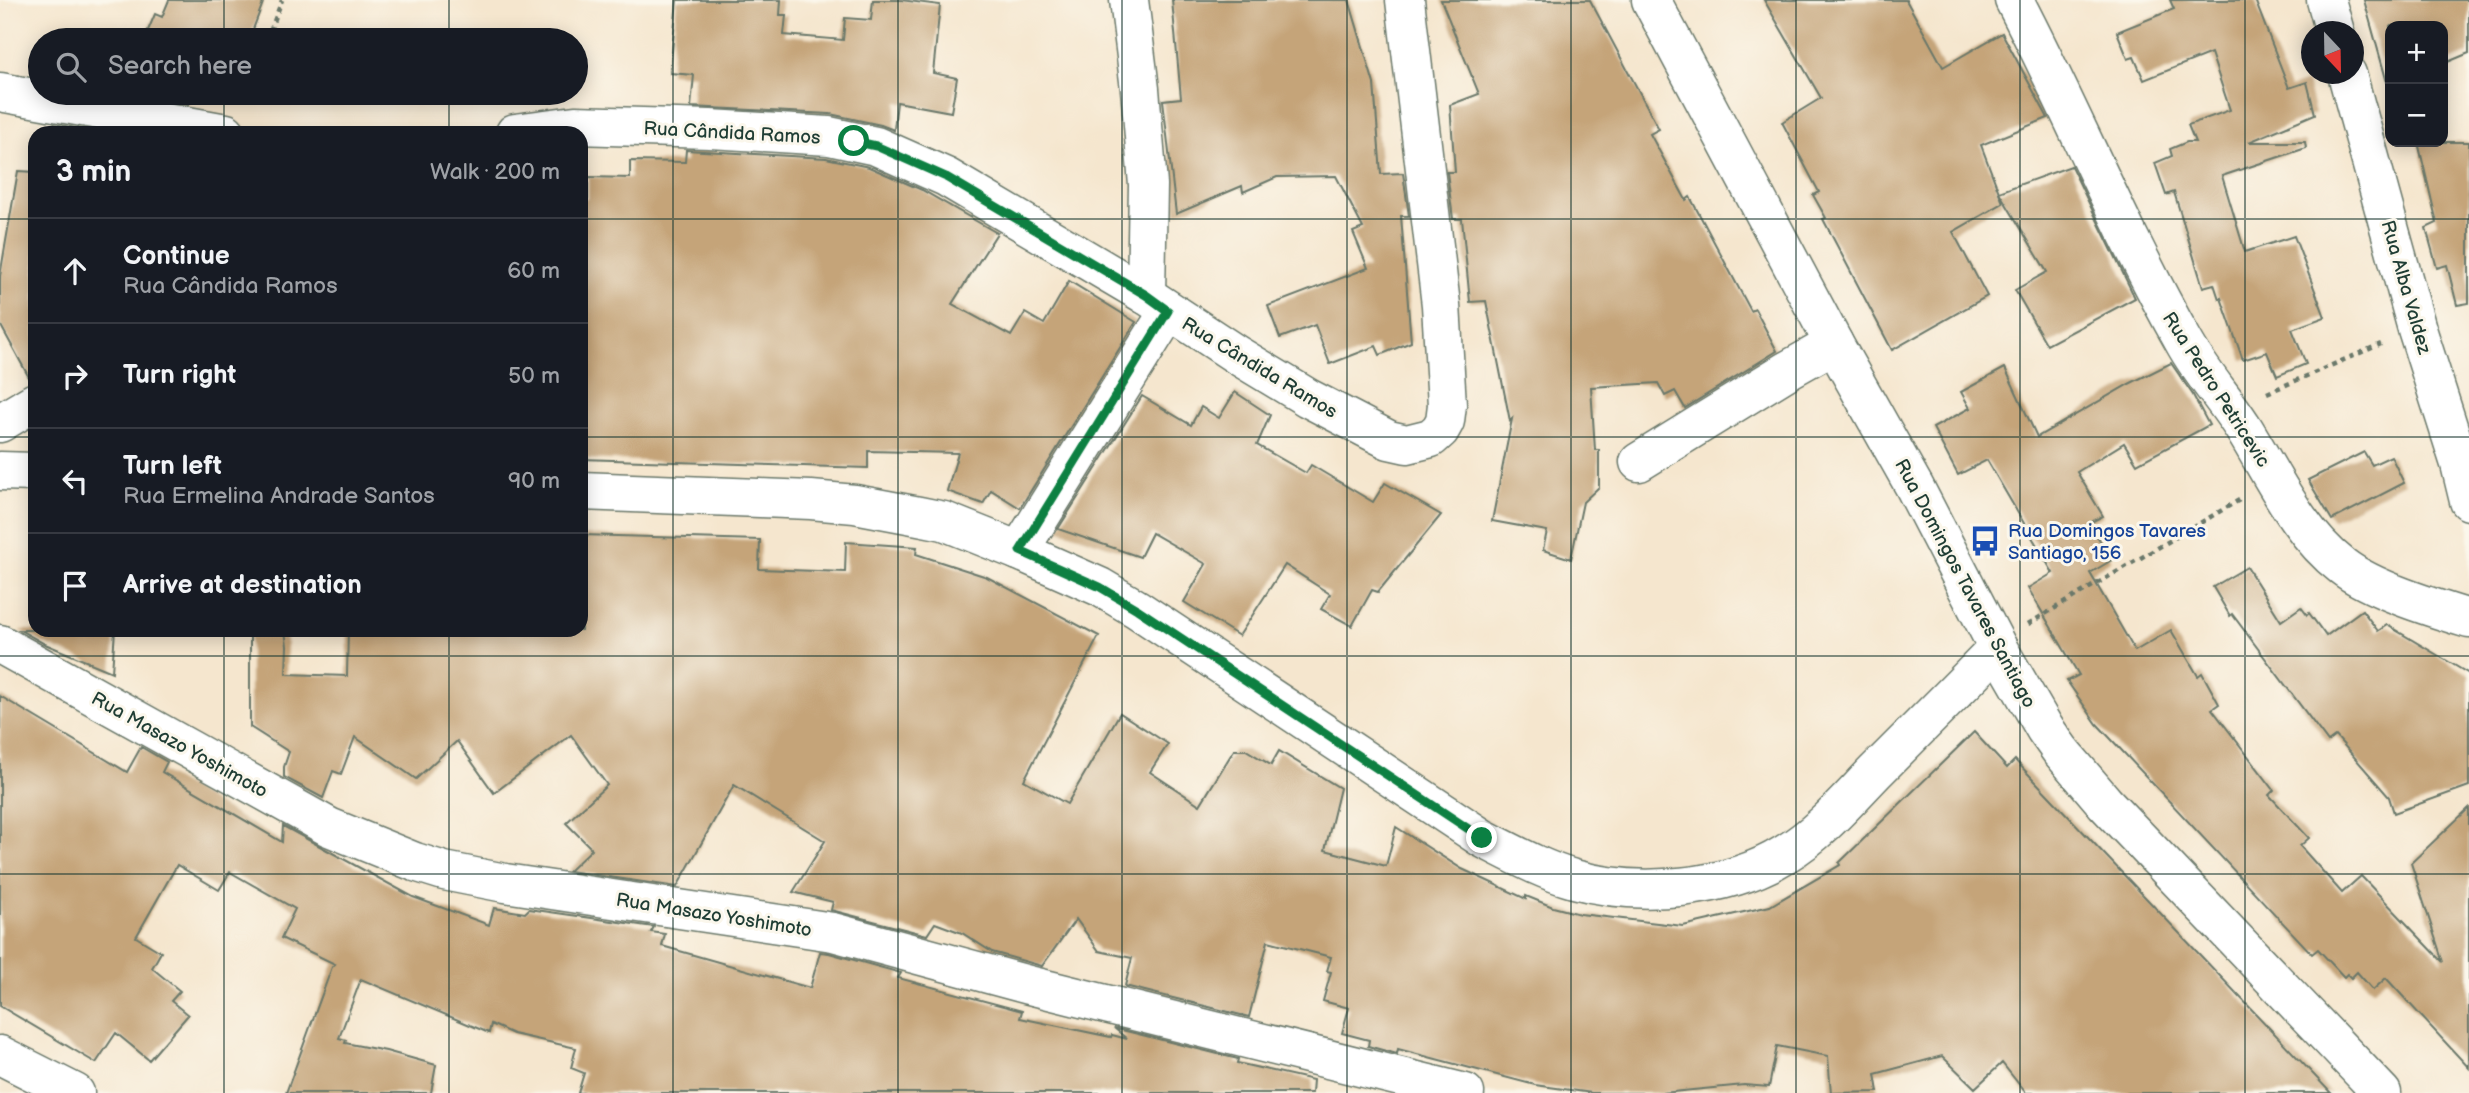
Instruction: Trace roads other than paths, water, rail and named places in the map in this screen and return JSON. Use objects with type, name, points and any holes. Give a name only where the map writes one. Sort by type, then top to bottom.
[{"type":"street","points":[[1020,551],[1157,303],[1140,89],[1129,0]]},
{"type":"street","name":"Rua Cândida Ramos","points":[[568,126],[710,129],[829,136],[876,146],[946,177],[1157,303],[1308,398],[1389,440],[1407,444],[1422,442],[1440,430],[1446,421],[1447,405],[1441,305],[1405,0]]},
{"type":"street","name":"Rua Domingos Tavares Santiago","points":[[1651,0],[1834,344],[1914,486],[1998,648],[2045,729],[2096,792],[2382,1093]]},
{"type":"street","name":"Rua Pedro Petricevic","points":[[2014,0],[2151,281],[2195,362],[2320,547],[2344,568],[2368,583],[2468,614]]},
{"type":"street","points":[[2326,0],[2332,21]]},
{"type":"street","name":"Rua Alba Valdez","points":[[2350,84],[2417,329],[2469,501]]},
{"type":"street","points":[[0,92],[28,97]]},
{"type":"street","points":[[72,105],[187,126]]},
{"type":"street","points":[[1639,462],[1834,344]]},
{"type":"street","points":[[0,424],[28,406]]},
{"type":"street","points":[[0,471],[28,472]]},
{"type":"street","points":[[588,491],[855,503],[944,522],[1020,551],[1100,587],[1137,609],[1482,838],[1522,858],[1574,878],[1604,884],[1653,887],[1718,881],[1759,869],[1787,853],[1824,825],[1998,648]]},
{"type":"street","name":"Rua Masazo Yoshimoto","points":[[0,644],[330,827],[425,865],[505,883],[832,932],[1028,985],[1465,1093]]},
{"type":"street","points":[[0,1055],[75,1093]]},
{"type":"place","name":"Rua Domingos Tavares Santiago, 156","points":[[1985,541]]}]
